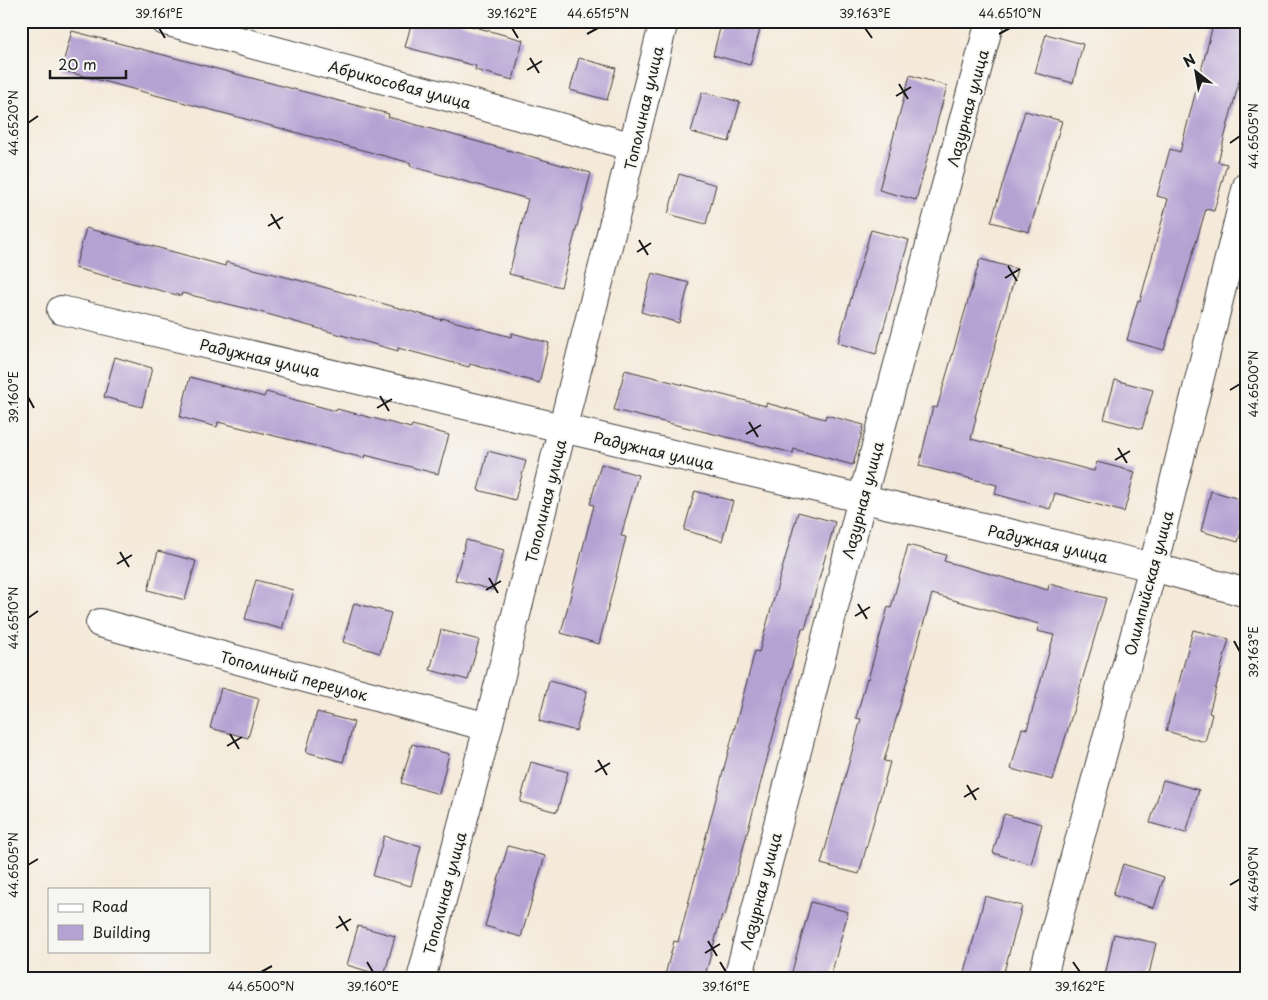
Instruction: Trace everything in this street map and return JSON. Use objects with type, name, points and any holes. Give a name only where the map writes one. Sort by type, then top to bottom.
[{"type":"street","name":"Абрикосовая улица","points":[[166,21],[634,146]]},
{"type":"street","name":"Тополиная улица","points":[[421,979],[488,727],[664,21]]},
{"type":"street","name":"Лазурная улица","points":[[738,979],[862,499],[990,21]]},
{"type":"street","name":"Олимпийская улица","points":[[1042,979],[1153,568],[1247,186]]},
{"type":"street","name":"Радужная улица","points":[[61,310],[1153,568],[1247,593]]},
{"type":"street","name":"Тополиный переулок","points":[[100,623],[488,727]]},
{"type":"building","points":[[412,21],[453,21],[523,40],[513,80],[475,70],[476,66],[405,47]]},
{"type":"building","points":[[722,21],[745,21],[761,26],[750,65],[713,55]]},
{"type":"building","points":[[1214,21],[1247,21],[1247,51],[1218,162],[1227,164],[1214,211],[1206,209],[1164,350],[1127,340],[1138,300],[1140,301],[1168,199],[1157,196],[1170,149],[1180,152]]},
{"type":"building","points":[[72,31],[389,114],[388,117],[591,173],[561,287],[509,274],[528,199],[410,166],[411,163],[61,70]]},
{"type":"building","points":[[1046,34],[1083,44],[1073,83],[1035,73]]},
{"type":"building","points":[[579,58],[616,68],[607,100],[570,90]]},
{"type":"building","points":[[910,75],[947,86],[916,200],[879,190]]},
{"type":"building","points":[[702,92],[740,102],[729,142],[691,132]]},
{"type":"building","points":[[1025,111],[1062,121],[1029,232],[991,222]]},
{"type":"building","points":[[679,174],[716,185],[706,224],[668,214]]},
{"type":"building","points":[[86,228],[225,266],[226,262],[298,280],[442,320],[442,318],[511,337],[512,333],[549,343],[539,383],[470,364],[469,367],[398,348],[398,351],[253,310],[182,293],[181,296],[75,268]]},
{"type":"building","points":[[871,230],[909,240],[876,354],[838,343]]},
{"type":"building","points":[[980,259],[1017,269],[975,417],[971,439],[1094,471],[1097,462],[1135,472],[1124,512],[1055,493],[1050,509],[995,494],[997,485],[919,466],[933,407],[937,408]]},
{"type":"building","points":[[652,273],[689,283],[679,323],[641,312]]},
{"type":"building","points":[[115,357],[152,368],[142,407],[104,397]]},
{"type":"building","points":[[625,370],[766,406],[766,403],[825,419],[826,415],[864,425],[853,465],[794,449],[793,453],[614,410]]},
{"type":"building","points":[[190,377],[264,397],[266,392],[336,411],[337,409],[411,428],[412,425],[449,435],[438,474],[365,455],[364,458],[218,422],[217,427],[180,417]]},
{"type":"building","points":[[1115,380],[1153,390],[1142,429],[1104,419]]},
{"type":"building","points":[[488,451],[526,461],[515,500],[478,490]]},
{"type":"building","points":[[601,464],[638,475],[621,536],[626,537],[599,644],[561,633],[594,505],[590,504]]},
{"type":"building","points":[[695,491],[733,501],[722,541],[684,530]]},
{"type":"building","points":[[1211,491],[1247,501],[1247,511],[1238,542],[1201,531]]},
{"type":"building","points":[[798,512],[835,522],[805,629],[802,628],[725,916],[722,915],[704,979],[664,979],[674,941],[678,942],[755,651],[759,652]]},
{"type":"building","points":[[466,540],[504,550],[493,590],[455,580]]},
{"type":"building","points":[[908,545],[946,555],[944,561],[1048,590],[1049,584],[1106,598],[1053,780],[1011,769],[1022,728],[1027,729],[1054,635],[1037,631],[1039,624],[932,594],[884,761],[890,762],[859,874],[821,864],[861,719],[856,718],[888,607],[891,608]]},
{"type":"building","points":[[158,551],[196,561],[185,600],[148,590]]},
{"type":"building","points":[[256,580],[293,590],[282,629],[245,619]]},
{"type":"building","points":[[354,603],[391,613],[380,653],[343,642]]},
{"type":"building","points":[[441,630],[479,640],[468,680],[430,670]]},
{"type":"building","points":[[1193,630],[1229,639],[1209,713],[1212,714],[1205,742],[1166,731]]},
{"type":"building","points":[[549,681],[587,691],[576,731],[539,721]]},
{"type":"building","points":[[221,688],[259,699],[248,738],[210,728]]},
{"type":"building","points":[[317,712],[354,722],[343,762],[306,752]]},
{"type":"building","points":[[412,744],[449,754],[439,794],[401,783]]},
{"type":"building","points":[[531,762],[568,772],[557,812],[520,802]]},
{"type":"building","points":[[1163,780],[1199,790],[1186,833],[1150,823]]},
{"type":"building","points":[[1004,814],[1042,824],[1031,864],[993,853]]},
{"type":"building","points":[[384,836],[421,846],[411,886],[373,876]]},
{"type":"building","points":[[508,846],[545,856],[521,937],[485,926]]},
{"type":"building","points":[[1123,864],[1164,877],[1154,908],[1113,895]]},
{"type":"building","points":[[985,896],[1022,906],[1002,979],[963,979]]},
{"type":"building","points":[[811,902],[848,912],[830,979],[790,979]]},
{"type":"building","points":[[358,926],[395,936],[384,976],[347,965]]},
{"type":"building","points":[[1114,934],[1156,943],[1148,979],[1115,979],[1105,976]]}]
